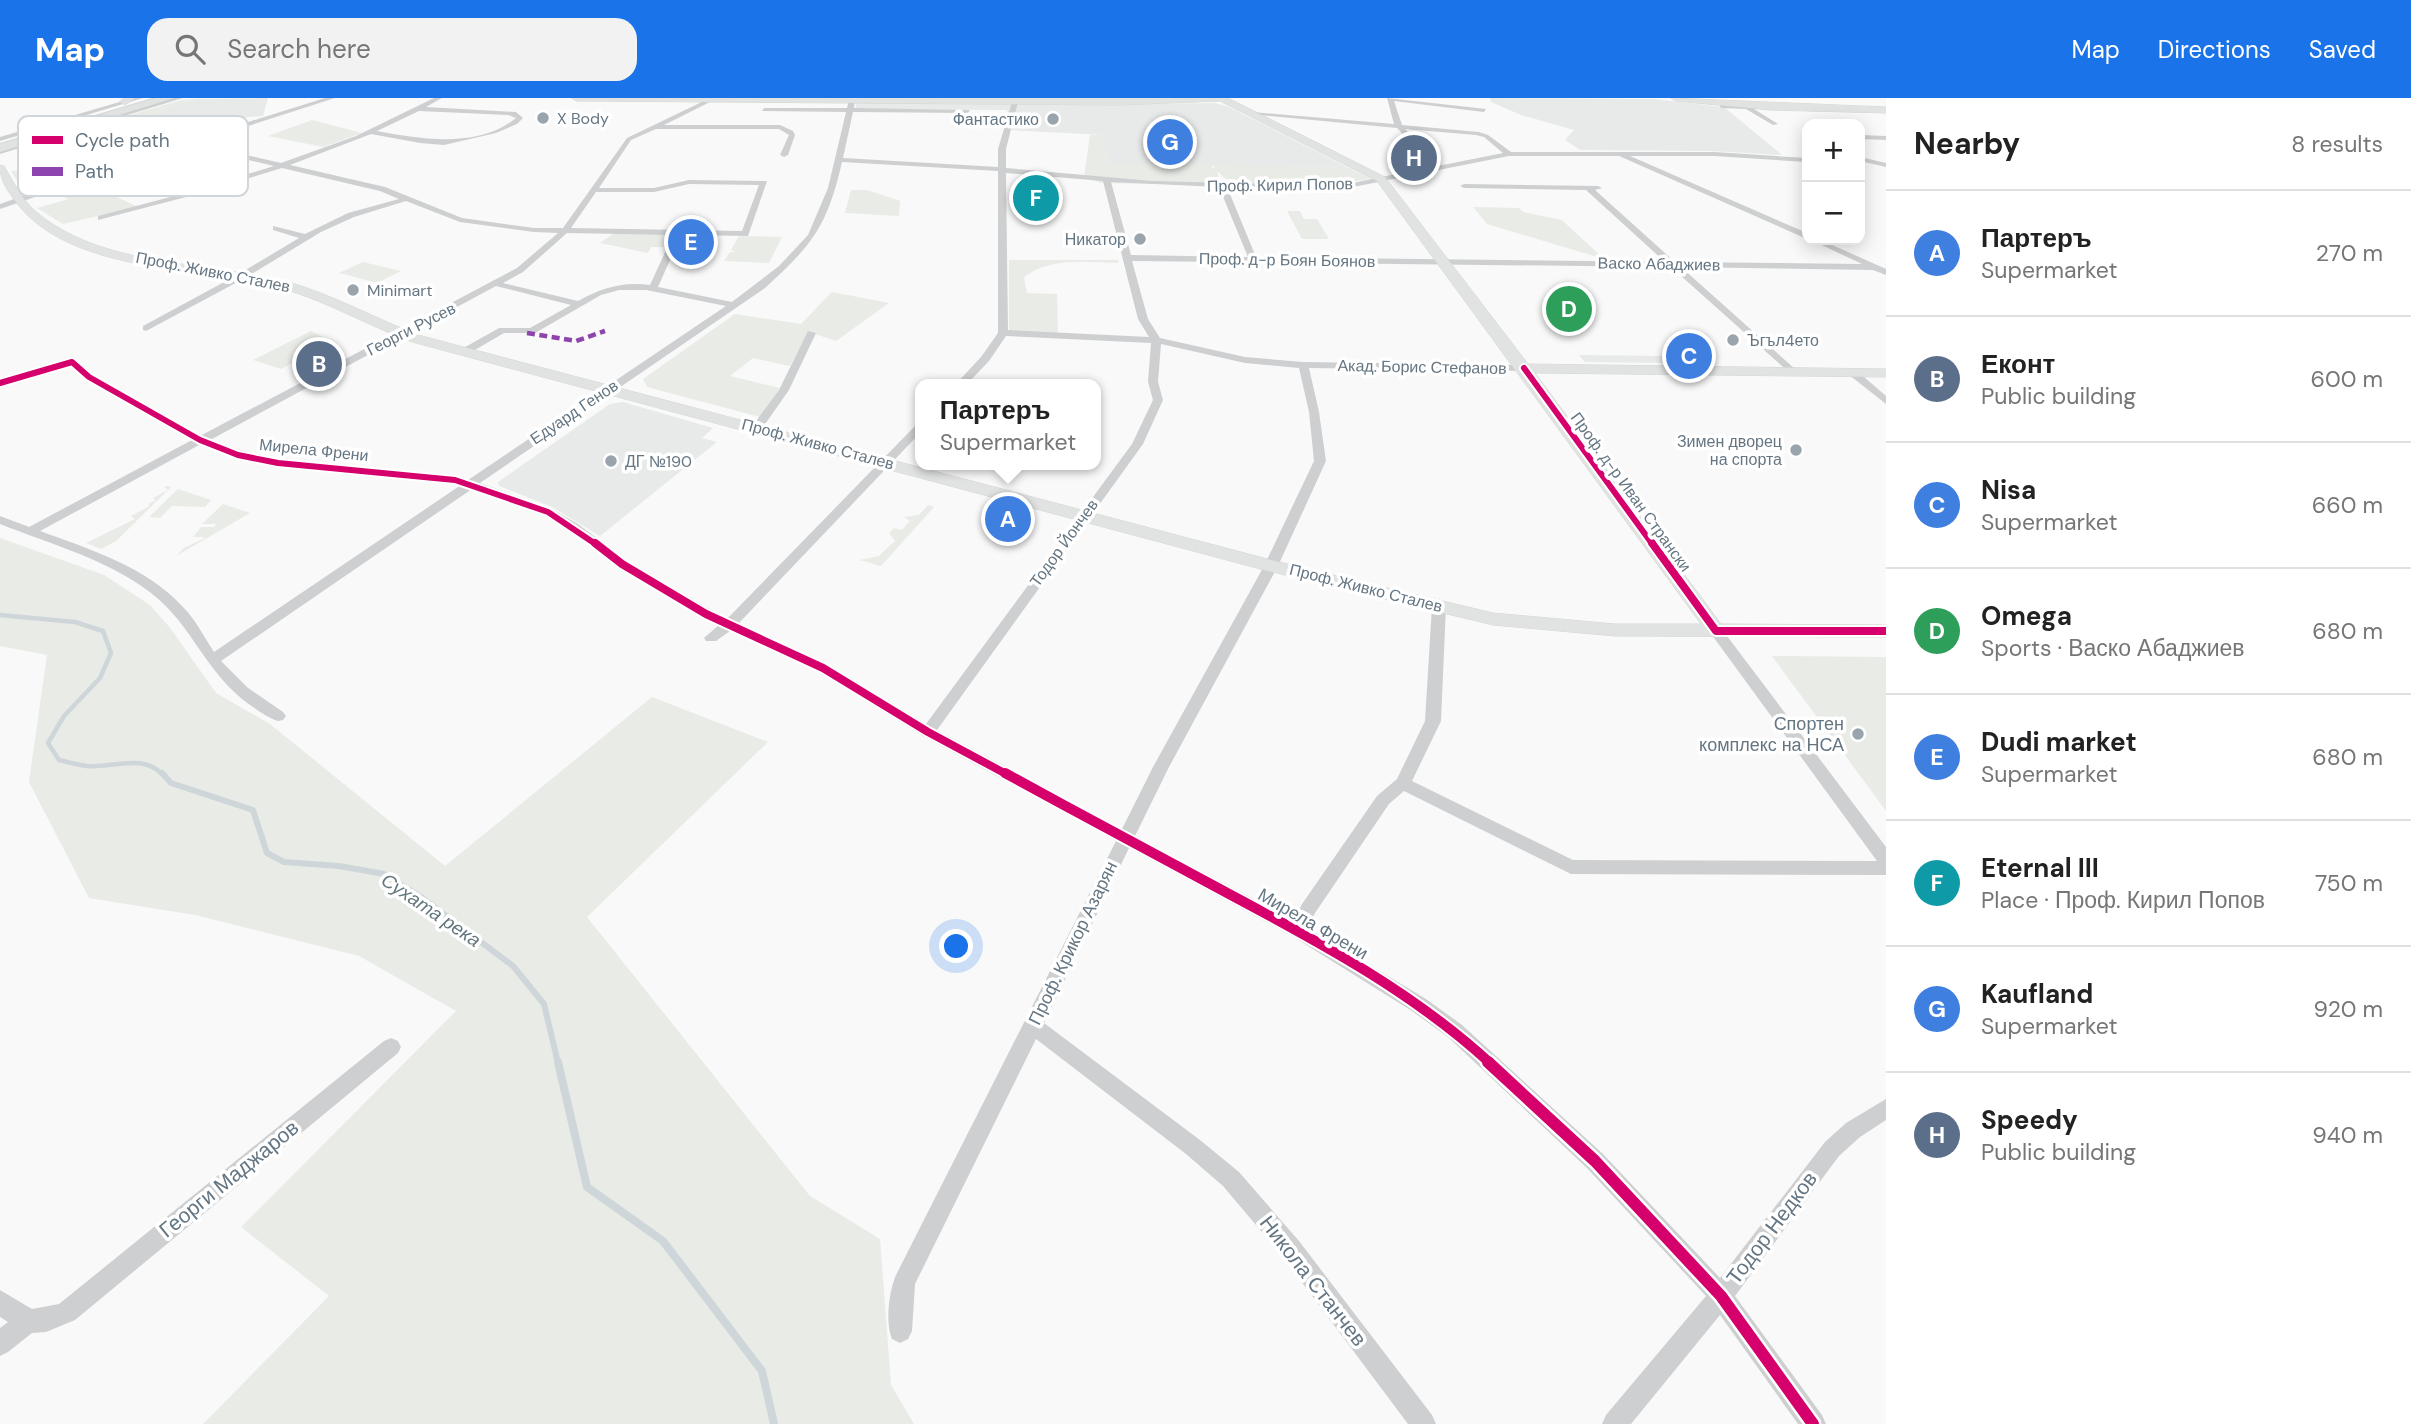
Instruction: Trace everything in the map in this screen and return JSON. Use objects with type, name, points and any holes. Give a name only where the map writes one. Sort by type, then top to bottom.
[{"type":"highway","points":[[92,116],[139,101],[168,98]]},
{"type":"highway","points":[[0,145],[18,139]]},
{"type":"street","points":[[111,116],[180,98]]},
{"type":"street","points":[[248,125],[332,98]]},
{"type":"street","points":[[248,175],[371,132],[439,98]]},
{"type":"street","points":[[577,98],[730,98],[968,111]]},
{"type":"street","name":"Георги Русев","points":[[28,531],[498,284],[538,256],[566,230],[624,145],[635,135],[714,98]]},
{"type":"street","points":[[764,110],[851,103],[1186,98]]},
{"type":"street","points":[[851,103],[1036,100],[1135,102],[1221,98]]},
{"type":"street","name":"Проф. д-р Иван Странски","points":[[1221,98],[1381,180],[1445,262],[1716,631]]},
{"type":"street","points":[[1676,98],[1770,107]]},
{"type":"street","points":[[1690,98],[1719,103],[1885,109]]},
{"type":"street","points":[[1424,170],[1424,154],[1419,144],[1398,125],[1390,99],[1484,110]]},
{"type":"street","points":[[92,116],[139,101]]},
{"type":"street","points":[[966,379],[985,359],[1003,333],[1002,149],[1015,102]]},
{"type":"street","name":"Едуард Генов","points":[[212,660],[733,305],[778,271],[812,235],[825,204],[851,103]]},
{"type":"street","points":[[1719,103],[1723,107],[1747,108],[1885,109]]},
{"type":"street","points":[[1747,108],[1775,124]]},
{"type":"street","points":[[371,132],[437,143],[506,128],[517,122],[519,116],[416,109]]},
{"type":"street","points":[[1252,114],[1483,134],[1509,154]]},
{"type":"street","points":[[653,126],[780,127],[792,132],[784,155]]},
{"type":"street","points":[[1865,137],[1886,138]]},
{"type":"street","points":[[0,145],[18,139]]},
{"type":"street","points":[[0,145],[18,140]]},
{"type":"street","points":[[1616,153],[1802,234]]},
{"type":"street","name":"Проф. Кирил Попов","points":[[837,160],[1002,169],[1107,180],[1223,187],[1348,186],[1509,154],[1755,155],[1802,160]]},
{"type":"street","points":[[248,158],[382,189],[468,222],[518,229],[745,234],[764,183],[688,182],[654,190],[594,190]]},
{"type":"street","points":[[1865,161],[1886,167]]},
{"type":"street","points":[[1865,166],[1886,167]]},
{"type":"street","name":"Проф. Живко Сталев","points":[[0,168],[19,200],[46,225],[94,246],[173,265],[242,276],[299,289],[401,334],[464,352],[609,388],[1271,566],[1493,619],[1550,626],[1716,631],[1886,631]]},
{"type":"street","points":[[1107,180],[1143,319],[1156,340]]},
{"type":"street","points":[[1464,186],[1593,188],[1791,371]]},
{"type":"street","points":[[1223,187],[1252,259]]},
{"type":"street","points":[[0,207],[31,196]]},
{"type":"street","points":[[101,218],[180,196]]},
{"type":"street","points":[[146,328],[242,276],[306,237],[351,215],[406,198]]},
{"type":"street","points":[[276,228],[306,237]]},
{"type":"street","points":[[653,288],[678,233]]},
{"type":"street","points":[[1826,245],[1886,272]]},
{"type":"street","name":"Проф. д-р Боян Боянов","points":[[1129,258],[1445,262]]},
{"type":"street","name":"Васко Абаджиев","points":[[1445,262],[1873,267]]},
{"type":"street","points":[[498,284],[580,304]]},
{"type":"street","points":[[464,352],[502,330],[530,332],[607,289],[629,286],[653,288],[733,305]]},
{"type":"street","points":[[757,428],[784,390],[811,333]]},
{"type":"street","name":"Акад. Борис Стефанов","points":[[1003,333],[1156,340],[1245,360],[1303,365],[1886,373]]},
{"type":"street","name":"Тодор Йончев","points":[[928,732],[1083,515],[1138,444],[1158,400],[1153,382],[1156,340]]},
{"type":"street","name":"Мирела Френи","points":[[0,383],[72,362],[89,377],[200,440],[238,454],[278,463],[394,472],[471,483],[548,512],[574,527],[622,564],[706,614],[823,668],[928,732],[1298,931],[1419,1005],[1455,1031],[1595,1161],[1721,1296],[1813,1424]]},
{"type":"street","name":"Проф. Крикор Азарян","points":[[900,1331],[904,1283],[1125,838],[1271,566],[1320,461],[1314,412],[1303,365]]},
{"type":"street","points":[[1852,372],[1886,401]]},
{"type":"street","points":[[711,638],[729,625],[915,432]]},
{"type":"street","points":[[0,520],[137,577],[174,604],[212,660],[248,698],[278,716]]},
{"type":"street","points":[[1298,931],[1308,909],[1384,800],[1403,783],[1433,721],[1439,606]]},
{"type":"street","points":[[1716,631],[1886,860]]},
{"type":"street","points":[[1403,783],[1571,867],[1886,868]]},
{"type":"street","name":"Никола Станчев","points":[[1032,1025],[1231,1179],[1292,1250],[1423,1424]]},
{"type":"street","name":"Георги Маджаров","points":[[26,1322],[44,1322],[67,1312],[391,1046]]},
{"type":"street","name":"Тодор Недков","points":[[1615,1424],[1721,1296],[1832,1149],[1853,1130],[1886,1109]]},
{"type":"street","points":[[0,1302],[26,1322],[0,1344]]},
{"type":"shaded area","points":[[205,98],[150,116],[127,116],[181,100]]},
{"type":"shaded area","points":[[268,98],[263,116],[150,116],[197,99]]},
{"type":"shaded area","points":[[1490,98],[1654,99],[1724,107],[1782,155],[1710,151],[1580,150],[1565,140],[1574,130],[1521,115],[1491,102]]},
{"type":"shaded area","points":[[857,103],[1215,103],[1229,107],[1347,167],[1109,165],[1103,135],[1008,130],[1010,121],[1007,110],[855,109]]},
{"type":"shaded area","points":[[312,120],[362,133],[323,147],[268,136]]},
{"type":"shaded area","points":[[1090,135],[1104,135],[1109,165],[1209,165],[1215,169],[1213,165],[1347,167],[1371,179],[1329,185],[1238,184],[1234,179],[1226,179],[1217,171],[1221,185],[1101,183],[1084,177]]},
{"type":"shaded area","points":[[11,171],[18,171],[18,182]]},
{"type":"shaded area","points":[[851,190],[867,190],[900,201],[899,216],[845,213]]},
{"type":"shaded area","points":[[61,196],[115,196],[138,207],[63,224],[37,208],[69,199]]},
{"type":"shaded area","points":[[1473,207],[1519,208],[1523,212],[1562,220],[1604,259],[1487,224]]},
{"type":"shaded area","points":[[1287,211],[1300,211],[1304,219],[1317,219],[1329,239],[1302,239]]},
{"type":"shaded area","points":[[614,233],[673,234],[668,247],[651,247],[648,253],[600,243]]},
{"type":"shaded area","points":[[739,236],[782,237],[769,263],[724,261],[730,252],[735,252],[731,250]]},
{"type":"shaded area","points":[[1009,260],[1119,260],[1118,263],[1081,262],[1045,266],[1024,277],[1027,293],[1057,294],[1058,334],[1009,332]]},
{"type":"shaded area","points":[[363,262],[401,271],[377,283],[339,273]]},
{"type":"shaded area","points":[[832,292],[889,303],[836,341],[812,333],[806,336],[790,366],[753,358],[730,376],[780,388],[760,417],[647,387],[643,379],[735,314],[801,324]]},
{"type":"shaded area","points":[[311,331],[333,342],[281,369],[253,360]]},
{"type":"shaded area","points":[[1579,355],[1665,356],[1672,363],[1585,362]]},
{"type":"shaded area","name":"ДГ №190","points":[[623,402],[713,428],[702,438],[717,442],[600,536],[552,507],[499,486],[498,482],[610,404]]},
{"type":"shaded area","points":[[178,489],[211,500],[205,507],[172,506],[160,518],[149,517]]},
{"type":"shaded area","points":[[168,490],[116,541],[101,549],[86,543],[135,519],[131,516],[150,506],[148,504],[156,500],[153,498]]},
{"type":"shaded area","points":[[223,504],[250,513],[176,556],[184,548],[203,539],[204,537],[193,537],[201,527],[214,527],[216,524],[202,524]]},
{"type":"shaded area","points":[[928,505],[934,507],[881,566],[860,560],[879,556],[895,541],[889,533],[894,528],[902,530],[910,521],[904,517],[919,515]]},
{"type":"shaded area","points":[[0,538],[104,575],[150,605],[171,629],[216,693],[270,724],[445,866],[652,697],[768,742],[587,917],[810,1196],[880,1239],[891,1385],[914,1424],[203,1424],[329,1296],[241,1227],[456,1011],[359,956],[195,915],[89,898],[29,782],[47,655],[0,646]]},
{"type":"shaded area","name":"Спортен комплекс на НСА","points":[[1772,656],[1886,657],[1886,811]]},
{"type":"waterway","name":"Сухата река","points":[[0,615],[75,622],[103,631],[111,653],[100,678],[64,716],[48,743],[59,760],[87,766],[137,763],[155,768],[163,775]]},
{"type":"waterway","name":"Сухата река","points":[[162,773],[171,783],[253,810],[267,853],[284,862],[339,866],[384,874],[421,897],[513,966],[544,1004],[558,1063]]},
{"type":"waterway","name":"Сухата река","points":[[558,1062],[587,1187],[663,1241],[762,1371],[774,1424]]},
{"type":"marked path","points":[[527,333],[576,341],[595,337],[605,331]]},
{"type":"cycle path","points":[[0,383],[72,362],[89,377],[200,440],[238,455],[278,463],[455,480],[548,512],[574,527],[622,564],[706,614],[823,668],[928,732],[1298,931],[1419,1005],[1455,1031],[1595,1161],[1721,1296],[1813,1424]]},
{"type":"cycle path","points":[[1524,368],[1716,631],[1886,631]]},
{"type":"place","name":"X Body","points":[[543,118]]},
{"type":"place","name":"Фантастико","points":[[1053,119]]},
{"type":"place","name":"Kaufland","points":[[1170,142]]},
{"type":"place","name":"Speedy","points":[[1414,158]]},
{"type":"place","name":"Eternal III","points":[[1036,198]]},
{"type":"place","name":"Никатор","points":[[1140,239]]},
{"type":"place","name":"Dudi market","points":[[691,242]]},
{"type":"place","name":"Minimart","points":[[353,290]]},
{"type":"place","name":"Omega","points":[[1569,309]]},
{"type":"place","name":"Ъгъл4ето","points":[[1733,340]]},
{"type":"place","name":"Nisa","points":[[1689,356]]},
{"type":"place","name":"Еконт","points":[[319,364]]},
{"type":"place","name":"Зимен дворец на спорта","points":[[1796,450]]},
{"type":"place","name":"ДГ №190","points":[[611,461]]},
{"type":"place","name":"Партеръ","points":[[1008,519]]},
{"type":"place","name":"Спортен комплекс на НСА","points":[[1858,734]]}]
